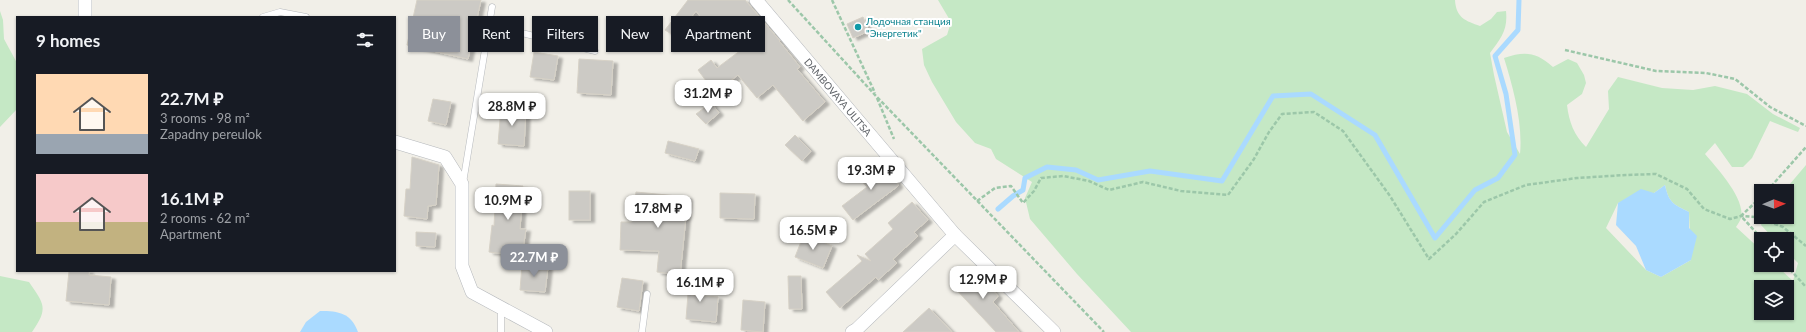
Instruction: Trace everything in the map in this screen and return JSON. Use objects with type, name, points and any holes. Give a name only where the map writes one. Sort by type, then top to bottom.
[{"type":"street","points":[[85,0],[85,16]]},
{"type":"street","name":"DAMBOVAYA ULITSA","points":[[756,0],[955,235],[1054,332]]},
{"type":"street","points":[[396,142],[445,157],[462,184],[462,266],[472,292],[546,332]]},
{"type":"street","points":[[852,332],[857,329],[955,235]]},
{"type":"lane","points":[[490,16],[492,7]]},
{"type":"lane","points":[[266,16],[280,12],[301,16]]},
{"type":"lane","points":[[462,184],[484,52]]},
{"type":"lane","points":[[642,332],[647,294]]},
{"type":"lane","points":[[501,308],[501,332]]},
{"type":"path","points":[[788,0],[876,96],[1104,332]]},
{"type":"path","points":[[832,0],[876,96]]},
{"type":"path","points":[[1565,50],[1656,71],[1706,74],[1736,79],[1770,106],[1806,126]]},
{"type":"path","points":[[977,201],[995,188],[1010,186],[1023,203],[1034,191],[1041,178],[1063,176],[1088,181],[1109,190],[1143,182],[1181,191],[1228,196],[1254,159],[1269,132],[1282,114],[1314,112],[1343,131],[1390,196],[1428,259],[1456,234],[1484,202],[1526,185],[1577,178],[1656,174],[1687,189],[1704,209],[1730,219],[1741,216],[1756,216],[1784,227],[1806,246]]},
{"type":"path","points":[[1773,184],[1806,147]]},
{"type":"path","points":[[1741,216],[1754,204]]},
{"type":"path","points":[[1741,216],[1756,232]]},
{"type":"path","points":[[1792,272],[1806,287]]},
{"type":"green space","points":[[938,0],[1455,0],[1457,11],[1460,15],[1466,20],[1480,26],[1491,19],[1497,12],[1506,11],[1505,29],[1490,53],[1507,132],[1520,154],[1521,142],[1519,118],[1514,93],[1504,58],[1518,54],[1530,54],[1536,56],[1553,67],[1568,59],[1577,63],[1584,75],[1586,83],[1582,94],[1567,105],[1573,128],[1578,138],[1586,147],[1609,109],[1608,91],[1618,77],[1662,88],[1693,90],[1715,86],[1747,94],[1773,114],[1800,128],[1798,132],[1770,121],[1752,158],[1743,167],[1732,167],[1715,143],[1705,154],[1723,175],[1739,202],[1741,218],[1736,227],[1754,244],[1754,272],[1783,272],[1792,280],[1754,280],[1754,320],[1794,320],[1793,280],[1798,263],[1794,259],[1794,232],[1768,232],[1761,225],[1794,224],[1794,184],[1790,184],[1806,165],[1806,332],[1131,332],[1077,274],[1030,219],[1025,198],[1032,182],[996,159],[991,149],[975,143],[956,122],[932,82],[924,65],[922,49],[947,35],[951,22]],"holes":[[[1665,185],[1668,196],[1672,202],[1689,212],[1691,260],[1661,277],[1646,270],[1606,228],[1618,203],[1654,193]]]},
{"type":"green space","points":[[0,11],[3,20],[4,39],[16,61],[16,110],[0,127]]},
{"type":"green space","points":[[0,276],[29,282],[41,301],[41,317],[32,332],[0,332]]},
{"type":"water","points":[[1665,185],[1668,196],[1672,202],[1689,212],[1689,228],[1697,236],[1691,260],[1661,277],[1646,270],[1636,246],[1616,225],[1618,203],[1641,189],[1654,193]]},
{"type":"water","points":[[320,311],[344,314],[352,321],[358,332],[300,332],[306,322]]},
{"type":"building","points":[[417,0],[481,0],[477,16],[468,16],[468,52],[470,52],[468,59],[438,52],[460,52],[460,16],[413,16]]},
{"type":"building","points":[[688,0],[745,0],[759,16],[700,16],[696,11],[692,16],[676,16]]},
{"type":"building","name":"Лодочная станция \"Энергетик\"","points":[[863,17],[869,31],[853,38],[847,24]]},
{"type":"building","points":[[671,22],[671,34],[665,30]]},
{"type":"building","points":[[765,23],[800,67],[797,69],[825,102],[803,121],[773,85],[757,98],[738,75],[715,93],[698,70],[711,60],[717,68],[738,52],[765,52]]},
{"type":"building","points":[[534,52],[558,56],[554,80],[530,77]]},
{"type":"building","points":[[579,59],[613,61],[611,95],[577,93]]},
{"type":"building","points":[[433,99],[451,102],[446,125],[428,121]]},
{"type":"building","points":[[711,103],[719,113],[706,124],[696,114]]},
{"type":"building","points":[[501,108],[526,110],[524,146],[498,144]]},
{"type":"building","points":[[795,135],[811,151],[802,161],[785,145]]},
{"type":"building","points":[[668,141],[699,149],[695,161],[665,153]]},
{"type":"building","points":[[412,157],[439,165],[436,205],[428,206],[427,219],[404,216],[406,189],[410,189]]},
{"type":"building","points":[[880,162],[898,186],[853,220],[842,206],[867,187],[860,179]]},
{"type":"building","points":[[496,184],[523,186],[520,229],[526,229],[522,256],[489,252],[492,225],[494,226]]},
{"type":"building","points":[[569,191],[590,191],[590,220],[569,220]]},
{"type":"building","points":[[636,192],[688,197],[680,275],[657,272],[659,251],[620,250],[621,222],[632,222]]},
{"type":"building","points":[[720,193],[755,194],[754,219],[720,218]]},
{"type":"building","points":[[912,202],[928,220],[914,232],[918,236],[893,259],[897,263],[878,280],[876,277],[840,308],[826,292],[862,261],[857,255],[871,261],[865,254],[893,229],[888,223]]},
{"type":"building","points":[[416,232],[436,233],[435,247],[416,246]]},
{"type":"building","points":[[804,234],[832,246],[823,268],[795,257]]},
{"type":"building","points":[[522,265],[548,267],[545,292],[520,290]]},
{"type":"building","points":[[970,266],[998,296],[993,302],[1019,332],[996,332],[951,284]]},
{"type":"building","points":[[69,272],[89,272],[89,275],[111,277],[109,305],[66,301]]},
{"type":"building","points":[[686,276],[700,277],[698,295],[691,295],[718,297],[716,322],[686,319],[688,294],[685,294]]},
{"type":"building","points":[[788,276],[801,276],[802,309],[789,309]]},
{"type":"building","points":[[622,278],[643,281],[639,311],[617,307]]},
{"type":"building","points":[[743,300],[765,302],[763,332],[741,330]]},
{"type":"building","points":[[929,308],[952,332],[903,332]]},
{"type":"waterway","points":[[998,209],[1013,196],[1023,190],[1025,178],[1047,167],[1076,170],[1098,180],[1150,171],[1222,181],[1273,96],[1311,94],[1375,135],[1435,238],[1475,190],[1498,178],[1515,155],[1506,94],[1495,56],[1518,30],[1519,0]]},
{"type":"place","name":"Лодочная станция \"Энергетик\"","points":[[858,27]]}]
